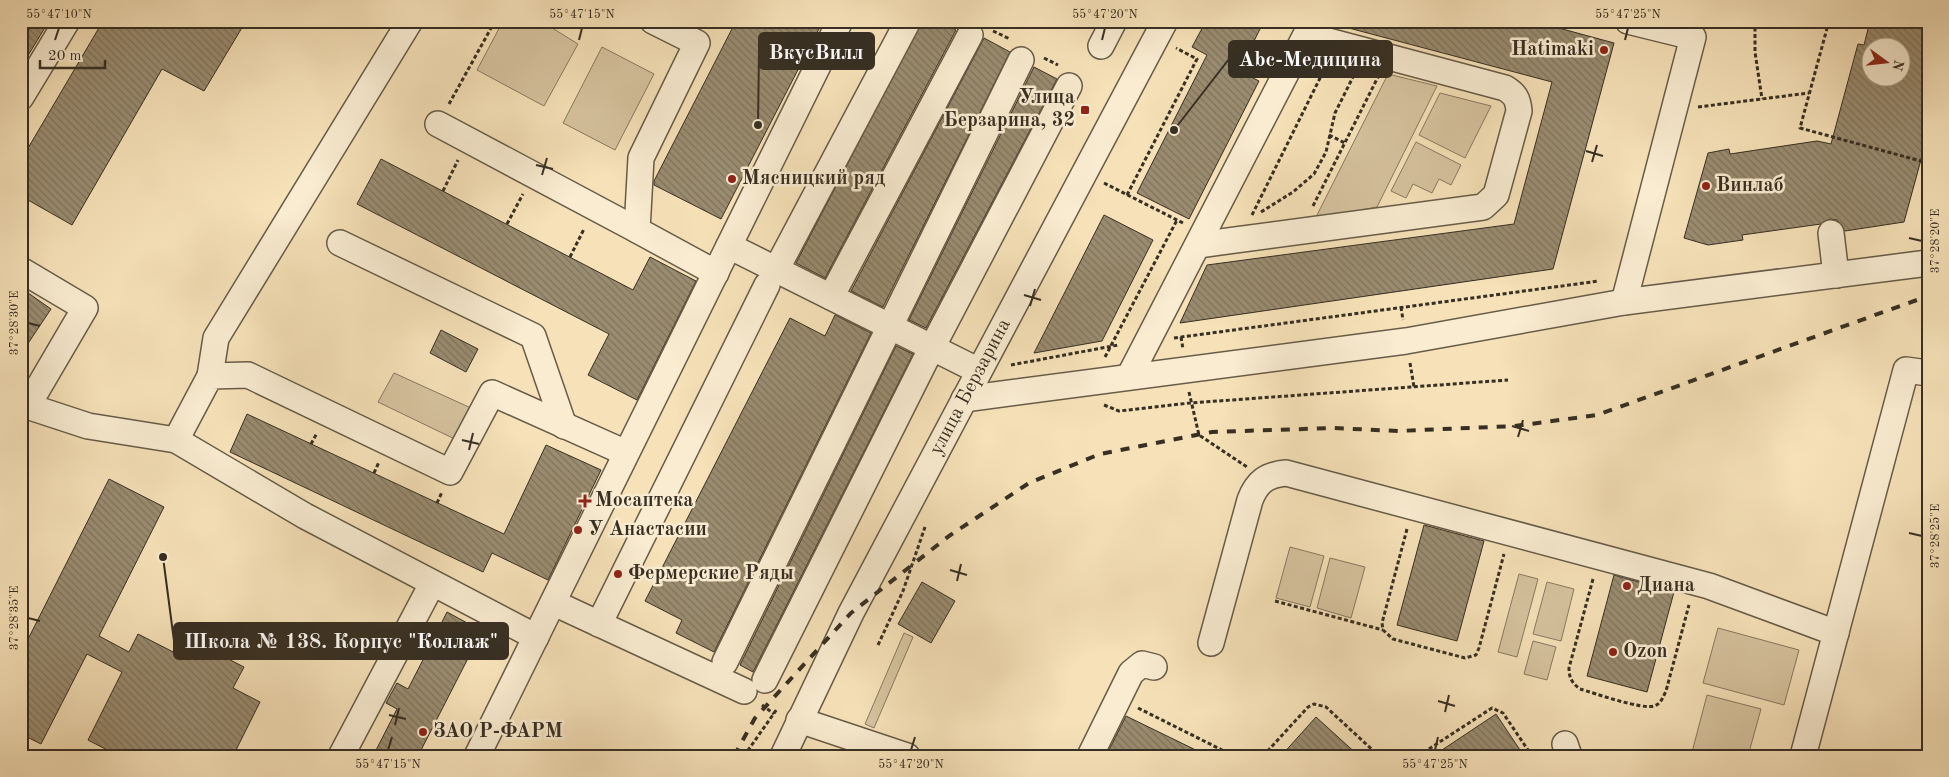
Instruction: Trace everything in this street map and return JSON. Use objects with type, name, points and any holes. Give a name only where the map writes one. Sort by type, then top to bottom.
[{"type":"street","points":[[21,96],[67,21]]},
{"type":"street","points":[[176,440],[210,376],[216,338],[410,21]]},
{"type":"street","points":[[637,230],[642,158],[697,43],[653,21]]},
{"type":"street","points":[[477,756],[840,21]]},
{"type":"street","points":[[599,624],[772,278],[908,21]]},
{"type":"street","points":[[1101,46],[1114,21]]},
{"type":"street","name":"улица Берзарина","points":[[783,756],[851,613],[1165,21]]},
{"type":"street","points":[[1624,302],[1695,29],[1628,21]]},
{"type":"street","points":[[1130,376],[1201,239],[1210,199],[1310,28],[1338,44],[1505,88],[1514,93],[1518,101],[1519,111],[1496,195],[1483,207],[1301,231],[1201,239]]},
{"type":"street","points":[[831,297],[970,36]]},
{"type":"street","points":[[725,662],[1021,60]]},
{"type":"street","points":[[554,603],[599,624],[754,686],[1069,86]]},
{"type":"street","points":[[438,124],[716,273]]},
{"type":"street","points":[[1831,233],[1836,275]]},
{"type":"street","points":[[340,243],[534,336],[564,426]]},
{"type":"street","points":[[729,246],[772,278],[831,297],[979,371]]},
{"type":"street","points":[[964,399],[1406,341],[1624,302],[1928,263]]},
{"type":"street","points":[[21,270],[85,308],[24,406],[88,426],[176,440],[305,516],[536,637]]},
{"type":"street","points":[[1802,756],[1906,370],[1928,373]]},
{"type":"street","points":[[210,376],[248,375],[450,472],[492,392],[626,453]]},
{"type":"street","points":[[1211,643],[1250,500],[1256,486],[1264,478],[1272,474],[1286,473],[1695,582],[1836,632]]},
{"type":"street","points":[[341,756],[432,584]]},
{"type":"street","points":[[1090,756],[1131,673],[1138,665],[1146,663],[1154,667]]},
{"type":"street","points":[[799,720],[907,756]]},
{"type":"path","points":[[438,124],[495,21]]},
{"type":"path","points":[[1755,21],[1755,52],[1762,99]]},
{"type":"path","points":[[1829,21],[1800,128],[1928,163]]},
{"type":"path","points":[[1338,44],[1250,219],[1305,184],[1321,163],[1344,92],[1361,64],[1380,55]]},
{"type":"path","points":[[1128,195],[1197,59],[1175,48]]},
{"type":"path","points":[[1301,231],[1345,143],[1380,55]]},
{"type":"path","points":[[1674,109],[1809,93]]},
{"type":"path","points":[[1329,136],[1345,143]]},
{"type":"path","points":[[443,191],[468,140]]},
{"type":"path","points":[[506,224],[533,175]]},
{"type":"path","points":[[1104,183],[1177,220],[1201,239]]},
{"type":"path","points":[[570,257],[595,208]]},
{"type":"path","points":[[1177,220],[1092,381],[1104,405],[1119,412],[1190,403],[1508,380]]},
{"type":"path","points":[[1011,365],[1110,346],[1630,276]]},
{"type":"path","points":[[1190,403],[1199,435],[1264,478]]},
{"type":"path","points":[[1383,630],[1382,622],[1414,507]]},
{"type":"path","points":[[1275,601],[1383,630],[1393,639],[1465,658],[1476,655],[1510,533]]},
{"type":"path","points":[[1599,556],[1569,668],[1569,676],[1572,684],[1580,689],[1642,706],[1653,706],[1660,702],[1666,691],[1695,582]]},
{"type":"path","points":[[1118,698],[1234,756]]},
{"type":"path","points":[[1263,756],[1308,707],[1314,704],[1326,707],[1379,756]]},
{"type":"path","points":[[744,756],[778,706]]},
{"type":"path","points":[[1418,756],[1492,708],[1503,713],[1532,756]]},
{"type":"shaded area","points":[[503,21],[541,21],[578,44],[544,106],[477,70]]},
{"type":"shaded area","points":[[602,47],[654,74],[615,150],[563,123]]},
{"type":"shaded area","points":[[1388,74],[1437,86],[1377,207],[1315,219]]},
{"type":"shaded area","points":[[1440,93],[1491,106],[1465,158],[1419,135]]},
{"type":"shaded area","points":[[1416,142],[1461,165],[1451,185],[1439,179],[1432,193],[1413,184],[1406,198],[1391,191]]},
{"type":"shaded area","points":[[394,373],[482,413],[465,444],[378,402]]},
{"type":"shaded area","points":[[1290,547],[1324,556],[1310,607],[1276,598]]},
{"type":"shaded area","points":[[1330,558],[1365,567],[1351,618],[1317,608]]},
{"type":"shaded area","points":[[1519,574],[1538,579],[1517,657],[1498,652]]},
{"type":"shaded area","points":[[1547,582],[1574,589],[1561,641],[1533,634]]},
{"type":"shaded area","points":[[1718,628],[1799,650],[1784,705],[1703,683]]},
{"type":"shaded area","points":[[904,633],[913,637],[874,728],[865,724]]},
{"type":"shaded area","points":[[1533,641],[1556,647],[1547,680],[1524,674]]},
{"type":"shaded area","points":[[1707,695],[1761,709],[1748,756],[1691,756]]},
{"type":"building","points":[[21,21],[49,21],[21,67]]},
{"type":"building","points":[[103,21],[246,21],[204,91],[162,69],[72,225],[21,196],[21,160]]},
{"type":"building","points":[[736,21],[808,21],[820,27],[721,219],[654,185],[654,181]]},
{"type":"building","points":[[922,21],[940,21],[956,30],[825,278],[796,263]]},
{"type":"building","points":[[1206,21],[1264,21],[1239,71],[1259,81],[1189,219],[1137,193],[1207,55],[1192,47]]},
{"type":"building","points":[[1346,21],[1533,21],[1614,43],[1553,269],[1180,323],[1207,265],[1514,224],[1552,82],[1345,27]]},
{"type":"building","points":[[1870,21],[1928,21],[1928,134],[1904,222],[1845,231],[1837,220],[1830,219],[1821,224],[1742,235],[1743,240],[1708,245],[1684,238],[1708,153],[1729,149],[1730,154],[1817,141],[1831,144],[1858,44],[1862,45],[1862,88],[1912,88],[1912,38],[1866,38]]},
{"type":"building","points":[[984,38],[1010,52],[883,307],[851,291]]},
{"type":"building","points":[[1034,67],[1057,79],[926,328],[909,320]]},
{"type":"building","points":[[381,159],[633,290],[650,257],[696,281],[637,400],[588,375],[609,334],[357,204]]},
{"type":"building","points":[[1104,215],[1153,240],[1102,341],[1034,353]]},
{"type":"building","points":[[21,288],[51,309],[21,354]]},
{"type":"building","points":[[835,315],[871,333],[714,652],[676,633],[682,620],[645,601],[790,318],[825,336]]},
{"type":"building","points":[[441,330],[478,349],[466,372],[430,353]]},
{"type":"building","points":[[896,346],[913,354],[753,672],[740,665]]},
{"type":"building","points":[[247,414],[504,534],[546,445],[601,470],[548,580],[492,553],[483,572],[230,452]]},
{"type":"building","points":[[109,479],[164,507],[99,636],[129,652],[138,634],[185,658],[193,641],[244,667],[233,688],[260,702],[233,756],[119,756],[88,740],[122,672],[87,654],[41,744],[21,734],[21,653]]},
{"type":"building","points":[[1424,525],[1484,541],[1457,641],[1397,625]]},
{"type":"building","points":[[1614,575],[1674,592],[1647,692],[1587,676]]},
{"type":"building","points":[[922,582],[955,601],[931,643],[898,624]]},
{"type":"building","points":[[447,612],[482,631],[418,756],[373,756],[397,709],[386,703],[397,683],[408,689],[428,650],[417,644],[427,624],[438,630]]},
{"type":"building","points":[[1496,714],[1524,756],[1433,756]]},
{"type":"building","points":[[1126,716],[1208,756],[1106,756]]},
{"type":"building","points":[[1316,717],[1359,756],[1281,756]]},
{"type":"railway","points":[[734,756],[755,718],[851,613],[949,536],[1029,483],[1100,454],[1212,432],[1333,428],[1398,431],[1515,426],[1597,415],[1928,296]]},
{"type":"place","name":"Hatimaki","points":[[1604,50]]},
{"type":"place","name":"Улица Берзарина, 32","points":[[1085,110]]},
{"type":"place","name":"ВкусВилл","points":[[758,125]]},
{"type":"place","name":"Abc-Медицина","points":[[1174,130]]},
{"type":"place","name":"Мясницкий ряд","points":[[732,179]]},
{"type":"place","name":"Винлаб","points":[[1706,186]]},
{"type":"place","name":"Мосаптека","points":[[585,501]]},
{"type":"place","name":"У Анастасии","points":[[578,530]]},
{"type":"place","name":"Школа № 138. Корпус \"Коллаж\"","points":[[163,557]]},
{"type":"place","name":"Фермерские Ряды","points":[[618,574]]},
{"type":"place","name":"Диана","points":[[1627,586]]},
{"type":"place","name":"Ozon","points":[[1613,652]]},
{"type":"place","name":"ЗАО Р-ФАРМ","points":[[423,732]]}]
